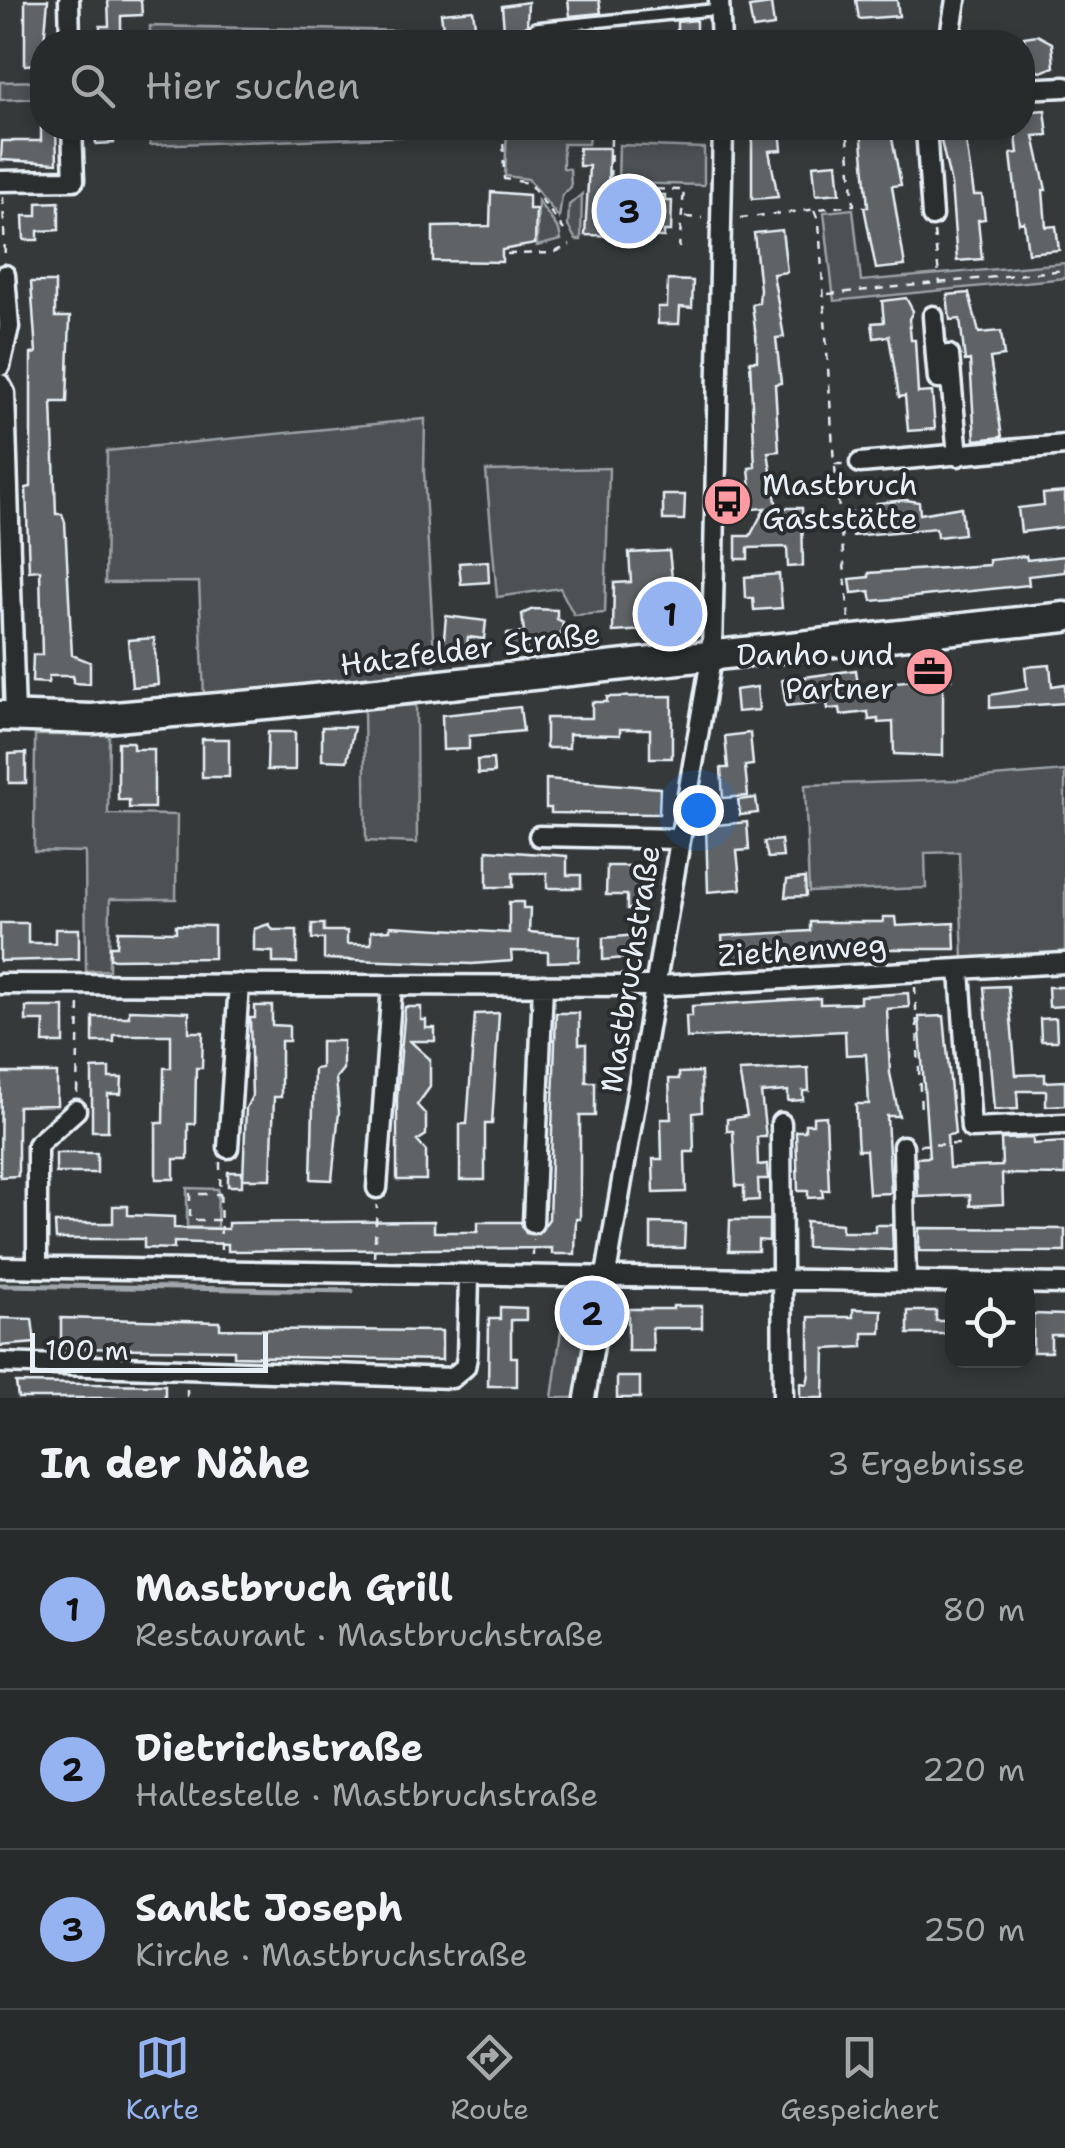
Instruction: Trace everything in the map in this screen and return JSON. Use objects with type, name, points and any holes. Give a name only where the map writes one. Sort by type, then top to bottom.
[{"type":"street","points":[[69,0],[70,30]]},
{"type":"street","points":[[950,30],[956,0]]},
{"type":"street","points":[[720,4],[721,30]]},
{"type":"street","points":[[1035,88],[1065,86]]},
{"type":"street","points":[[2,181],[74,180],[72,140]]},
{"type":"street","name":"Mastbruchstraße","points":[[585,1398],[712,653],[722,140]]},
{"type":"street","points":[[927,140],[932,216]]},
{"type":"street","points":[[0,366],[9,327],[5,276]]},
{"type":"street","points":[[934,316],[938,379],[951,378],[958,456]]},
{"type":"street","points":[[0,384],[6,393],[8,716]]},
{"type":"street","points":[[860,464],[1065,445]]},
{"type":"street","name":"Hatzfelder Straße","points":[[8,716],[92,718],[277,703],[1065,616]]},
{"type":"street","points":[[539,836],[679,839]]},
{"type":"street","name":"Ziethenweg","points":[[0,984],[658,986],[1065,963]]},
{"type":"street","points":[[960,971],[970,1128],[1065,1124]]},
{"type":"street","points":[[228,1148],[239,984]]},
{"type":"street","points":[[533,1223],[543,985]]},
{"type":"street","points":[[378,1188],[392,986]]},
{"type":"street","points":[[37,1268],[37,1145],[76,1110]]},
{"type":"street","points":[[781,1122],[783,1398]]},
{"type":"street","points":[[903,1146],[906,1280]]},
{"type":"street","points":[[0,1267],[373,1276],[1065,1284]]},
{"type":"street","points":[[0,1363],[452,1378],[465,1367],[467,1357],[469,1277]]},
{"type":"lane","points":[[534,28],[720,4]]},
{"type":"path","points":[[503,140],[504,180],[528,183],[564,230]]},
{"type":"path","points":[[611,140],[610,188],[684,190],[679,248]]},
{"type":"path","points":[[722,218],[854,206],[847,140]]},
{"type":"path","points":[[2,181],[5,276]]},
{"type":"path","points":[[814,210],[819,222],[834,464],[851,639]]},
{"type":"path","points":[[932,216],[940,284]]},
{"type":"path","points":[[507,254],[554,253],[570,245]]},
{"type":"path","points":[[825,294],[1065,270]]},
{"type":"path","points":[[834,464],[860,464]]},
{"type":"path","points":[[914,971],[921,1111]]},
{"type":"path","points":[[76,1110],[79,986]]},
{"type":"path","points":[[903,1146],[971,1143],[970,1128]]},
{"type":"path","points":[[221,1271],[220,1160],[228,1148]]},
{"type":"path","points":[[373,1276],[378,1188]]},
{"type":"path","points":[[221,1194],[190,1194],[190,1220],[221,1220]]},
{"type":"path","points":[[533,1223],[533,1276]]},
{"type":"shaded area","points":[[150,26],[363,30],[150,30]]},
{"type":"shaded area","points":[[30,81],[30,99],[0,100],[0,82]]},
{"type":"shaded area","points":[[150,140],[300,140],[150,145]]},
{"type":"shaded area","points":[[506,140],[589,140],[588,144],[563,144],[563,168],[570,169],[571,187],[562,195],[559,218],[528,179],[505,176]]},
{"type":"shaded area","points":[[619,145],[704,148],[704,185],[618,183]]},
{"type":"shaded area","points":[[582,194],[581,240],[576,240],[568,226],[569,205]]},
{"type":"shaded area","points":[[538,201],[559,230],[561,240],[537,246]]},
{"type":"shaded area","points":[[853,209],[861,281],[1065,263],[1065,278],[834,301],[824,212]]},
{"type":"shaded area","points":[[425,419],[424,472],[435,673],[204,696],[199,582],[105,583],[107,451]]},
{"type":"shaded area","points":[[609,468],[605,613],[574,615],[560,588],[497,597],[486,471]]},
{"type":"shaded area","points":[[416,705],[417,843],[366,841],[364,709]]},
{"type":"shaded area","points":[[35,735],[109,735],[108,814],[177,815],[176,899],[110,899],[109,970],[86,971],[85,852],[34,851]]},
{"type":"shaded area","points":[[1065,771],[1065,954],[963,959],[959,852],[925,853],[926,888],[809,892],[805,785],[957,780]]},
{"type":"shaded area","points":[[187,1188],[218,1189],[217,1228],[187,1227]]},
{"type":"shaded area","points":[[567,1286],[590,1299],[575,1398],[552,1398]]},
{"type":"building","points":[[25,0],[48,0],[45,30],[30,30],[30,65],[25,65]]},
{"type":"building","points":[[108,0],[141,0],[142,15],[121,16],[121,30],[100,30],[100,26],[109,26]]},
{"type":"building","points":[[568,0],[599,0],[601,13],[570,16]]},
{"type":"building","points":[[856,0],[897,0],[899,16],[859,19]]},
{"type":"building","points":[[528,2],[527,26],[504,29],[502,6]]},
{"type":"building","points":[[771,4],[774,26],[753,29],[749,7]]},
{"type":"building","points":[[473,10],[476,30],[443,30],[441,13]]},
{"type":"building","points":[[696,20],[696,30],[677,30],[677,22]]},
{"type":"building","points":[[1035,35],[1052,43],[1054,67],[1041,72],[1035,70]]},
{"type":"building","points":[[1045,110],[1048,135],[1035,136],[1035,111]]},
{"type":"building","points":[[56,140],[57,163],[1,160],[2,141]]},
{"type":"building","points":[[96,140],[114,140],[114,143],[96,144]]},
{"type":"building","points":[[752,140],[781,140],[782,150],[769,151],[778,197],[752,199]]},
{"type":"building","points":[[862,140],[892,140],[901,185],[892,186],[905,266],[876,269],[864,207],[868,207]]},
{"type":"building","points":[[941,140],[966,140],[974,195],[982,195],[985,219],[978,220],[982,259],[957,261],[951,184]]},
{"type":"building","points":[[1016,140],[1035,140],[1046,190],[1046,227],[1056,226],[1059,250],[1028,253],[1024,222],[1019,223],[1011,154],[1018,153]]},
{"type":"building","points":[[579,148],[609,148],[608,193],[665,195],[665,201],[672,201],[671,231],[664,231],[664,237],[585,235],[589,166],[579,166]]},
{"type":"building","points":[[837,163],[840,193],[816,195],[813,165]]},
{"type":"building","points":[[491,192],[529,195],[529,209],[536,209],[535,244],[502,250],[502,262],[433,261],[433,227],[490,226]]},
{"type":"building","points":[[59,202],[59,230],[38,231],[38,240],[24,240],[23,216],[37,216],[37,203]]},
{"type":"building","points":[[782,230],[787,272],[773,274],[784,337],[776,338],[781,383],[775,384],[779,451],[768,452],[777,508],[802,508],[803,566],[788,567],[787,547],[748,548],[748,559],[736,559],[736,536],[750,536],[765,508],[753,509],[749,468],[755,467],[750,361],[757,361],[752,304],[759,303],[760,289],[754,233]]},
{"type":"building","points":[[668,280],[693,281],[692,308],[680,307],[679,324],[658,324],[658,307],[667,307]]},
{"type":"building","points":[[31,282],[55,282],[55,317],[70,317],[67,402],[52,402],[56,514],[62,514],[65,522],[72,655],[90,662],[90,684],[73,683],[73,676],[49,676],[48,683],[32,682],[33,655],[42,655],[40,570],[29,571],[26,488],[31,487],[31,354],[36,353]]},
{"type":"building","points":[[969,293],[979,333],[1001,331],[1004,356],[990,358],[1002,437],[975,440],[970,360],[965,361],[960,319],[950,320],[947,295]]},
{"type":"building","points":[[906,298],[913,311],[909,319],[911,340],[915,340],[918,393],[932,392],[935,429],[908,431],[905,396],[899,397],[889,336],[874,338],[872,323],[884,322],[882,301]]},
{"type":"building","points":[[1065,492],[1065,527],[1021,532],[1018,508],[1044,505],[1043,494]]},
{"type":"building","points":[[663,495],[685,495],[684,520],[663,520]]},
{"type":"building","points":[[919,502],[920,514],[961,507],[964,534],[937,537],[936,528],[853,536],[851,513],[878,510],[877,503]]},
{"type":"building","points":[[669,551],[676,614],[644,619],[647,630],[613,632],[614,583],[631,582],[629,553]]},
{"type":"building","points":[[1026,556],[1027,560],[1065,556],[1065,572],[1028,576],[1029,585],[914,597],[872,601],[870,591],[852,593],[850,579],[869,577],[869,573],[989,565],[989,560]]},
{"type":"building","points":[[488,561],[489,582],[461,584],[459,563]]},
{"type":"building","points":[[779,574],[782,608],[754,610],[753,598],[746,598],[745,577]]},
{"type":"building","points":[[533,609],[557,610],[557,619],[563,622],[560,639],[526,642],[527,654],[509,656],[507,634],[524,633],[522,614]]},
{"type":"building","points":[[446,616],[486,621],[484,639],[468,637],[466,653],[443,650]]},
{"type":"building","points":[[154,638],[158,685],[132,687],[128,640]]},
{"type":"building","points":[[1050,665],[1052,686],[1065,684],[1065,703],[990,708],[990,695],[1027,689],[1025,667]]},
{"type":"building","points":[[951,666],[951,679],[944,680],[943,689],[943,756],[894,754],[893,722],[869,720],[868,712],[841,715],[840,708],[828,709],[827,702],[786,706],[782,680],[856,670],[858,686],[916,680],[915,667]]},
{"type":"building","points":[[757,687],[759,710],[737,712],[735,690]]},
{"type":"building","points":[[672,696],[672,758],[650,758],[650,729],[620,729],[620,735],[569,734],[569,748],[546,748],[546,718],[592,718],[592,702],[607,702],[607,697]]},
{"type":"building","points":[[520,707],[523,731],[469,736],[469,749],[443,750],[442,715]]},
{"type":"building","points":[[322,727],[354,727],[347,761],[322,760]]},
{"type":"building","points":[[268,732],[295,732],[295,770],[267,770]]},
{"type":"building","points":[[750,733],[753,765],[745,766],[748,796],[723,798],[721,768],[728,768],[725,736]]},
{"type":"building","points":[[202,739],[229,739],[229,777],[202,777]]},
{"type":"building","points":[[118,742],[133,742],[133,749],[154,749],[154,808],[129,808],[129,800],[118,800]]},
{"type":"building","points":[[26,753],[26,783],[9,783],[9,754]]},
{"type":"building","points":[[493,759],[494,773],[478,774],[477,760]]},
{"type":"building","points":[[546,779],[660,788],[659,814],[551,813],[551,808],[546,808]]},
{"type":"building","points":[[756,798],[758,813],[740,815],[738,800]]},
{"type":"building","points":[[747,822],[749,850],[737,851],[741,889],[708,892],[706,826]]},
{"type":"building","points":[[781,840],[783,857],[768,858],[764,842]]},
{"type":"building","points":[[487,850],[567,856],[567,875],[581,875],[581,888],[547,888],[547,873],[513,873],[513,887],[487,887]]},
{"type":"building","points":[[607,866],[640,866],[639,909],[627,909],[627,895],[606,895]]},
{"type":"building","points":[[805,878],[806,896],[785,897],[787,880]]},
{"type":"building","points":[[509,902],[523,902],[523,908],[530,908],[529,932],[580,936],[579,961],[548,962],[548,952],[511,951],[512,961],[472,964],[324,959],[324,939],[312,939],[312,924],[324,924],[324,931],[347,931],[347,944],[371,944],[371,931],[390,930],[390,926],[509,933]]},
{"type":"building","points":[[883,917],[895,917],[896,926],[954,923],[955,949],[880,949],[854,955],[783,955],[784,960],[724,961],[722,936],[810,931],[810,922],[883,922]]},
{"type":"building","points":[[0,923],[28,923],[28,943],[55,943],[55,929],[79,929],[79,959],[0,961]]},
{"type":"building","points":[[269,924],[273,930],[297,930],[297,963],[273,963],[273,952],[254,951],[254,929]]},
{"type":"building","points":[[176,925],[214,926],[214,958],[110,959],[110,946],[117,946],[118,931],[176,932]]},
{"type":"building","points":[[636,935],[636,957],[603,960],[603,938]]},
{"type":"building","points":[[1008,986],[1016,1075],[1045,1074],[1045,1082],[1065,1081],[1065,1105],[1046,1106],[1046,1091],[1017,1091],[1018,1109],[994,1110],[984,987]]},
{"type":"building","points":[[1048,987],[1065,987],[1065,1006],[1049,1007]]},
{"type":"building","points":[[908,993],[909,1007],[887,1009],[890,1073],[899,1116],[887,1116],[891,1193],[869,1194],[866,1150],[858,1150],[856,1104],[869,1104],[866,1054],[846,1055],[845,1031],[687,1038],[686,1016],[692,1016],[692,1006],[820,998],[820,1004],[860,1003],[860,996]]},
{"type":"building","points":[[255,1006],[272,1006],[272,1025],[289,1026],[289,1041],[281,1041],[281,1097],[274,1097],[271,1179],[243,1179],[246,1108],[252,1096],[250,1018],[255,1018]]},
{"type":"building","points":[[26,1007],[64,1007],[64,1043],[43,1043],[44,1021],[26,1021]]},
{"type":"building","points":[[405,1007],[421,1007],[421,1020],[426,1020],[426,1028],[435,1028],[435,1041],[410,1041],[430,1059],[430,1087],[417,1105],[426,1115],[426,1135],[417,1141],[426,1151],[426,1180],[397,1180],[397,1099]]},
{"type":"building","points":[[129,1010],[189,1012],[189,1032],[203,1032],[202,1068],[196,1068],[195,1124],[188,1124],[188,1159],[174,1159],[174,1179],[156,1179],[156,1123],[163,1123],[164,1068],[171,1068],[171,1035],[114,1035],[114,1042],[93,1042],[93,1017],[129,1017]]},
{"type":"building","points":[[499,1013],[492,1124],[485,1124],[485,1180],[460,1180],[460,1124],[467,1124],[475,1014]]},
{"type":"building","points":[[556,1013],[579,1013],[579,1044],[586,1044],[586,1082],[595,1082],[595,1116],[580,1116],[580,1219],[576,1219],[575,1254],[552,1254],[552,1248],[228,1251],[228,1244],[174,1242],[174,1249],[144,1248],[144,1239],[56,1239],[55,1223],[113,1223],[113,1206],[128,1206],[128,1215],[174,1217],[174,1228],[228,1229],[228,1223],[434,1221],[434,1232],[478,1232],[478,1222],[521,1222],[526,1233],[538,1234],[549,1219]]},
{"type":"building","points":[[944,1016],[955,1134],[947,1135],[949,1168],[1002,1166],[1001,1139],[1033,1138],[1033,1144],[1065,1142],[1065,1175],[1002,1174],[1003,1204],[970,1206],[970,1195],[918,1197],[916,1158],[929,1157],[919,1017]]},
{"type":"building","points":[[1056,1018],[1057,1041],[1041,1041],[1040,1019]]},
{"type":"building","points":[[321,1041],[343,1041],[343,1069],[336,1078],[339,1112],[332,1180],[311,1179],[314,1069],[321,1068]]},
{"type":"building","points":[[109,1068],[109,1078],[122,1078],[121,1094],[108,1094],[108,1131],[92,1131],[92,1069]]},
{"type":"building","points":[[808,1068],[809,1091],[803,1091],[803,1100],[788,1101],[788,1091],[761,1093],[766,1137],[757,1137],[758,1165],[767,1164],[768,1179],[758,1179],[759,1200],[744,1201],[744,1186],[736,1186],[733,1131],[727,1131],[727,1119],[747,1116],[739,1071]]},
{"type":"building","points":[[701,1072],[702,1112],[693,1113],[694,1152],[685,1152],[686,1192],[654,1193],[653,1159],[662,1159],[661,1119],[671,1119],[669,1079],[679,1079],[679,1073]]},
{"type":"building","points":[[1,1073],[57,1073],[57,1105],[18,1106],[18,1176],[0,1177]]},
{"type":"building","points":[[826,1116],[829,1190],[822,1190],[823,1197],[808,1198],[808,1191],[798,1191],[796,1131],[805,1131],[805,1124],[813,1124],[813,1117]]},
{"type":"building","points":[[56,1153],[97,1153],[97,1173],[56,1173]]},
{"type":"building","points":[[228,1172],[242,1172],[242,1186],[228,1186]]},
{"type":"building","points":[[730,1220],[769,1220],[769,1241],[758,1240],[758,1251],[729,1251]]},
{"type":"building","points":[[806,1221],[842,1224],[842,1232],[875,1232],[875,1225],[892,1225],[893,1250],[806,1247]]},
{"type":"building","points":[[651,1223],[685,1224],[684,1248],[651,1248]]},
{"type":"building","points":[[919,1228],[1065,1229],[1065,1252],[919,1251]]},
{"type":"building","points":[[702,1306],[702,1328],[652,1328],[653,1351],[628,1351],[628,1309]]},
{"type":"building","points":[[500,1307],[526,1308],[526,1320],[511,1320],[511,1357],[517,1357],[517,1386],[488,1386],[489,1319],[500,1319]]},
{"type":"building","points":[[853,1309],[882,1310],[881,1333],[863,1333],[863,1347],[825,1349],[824,1398],[800,1398],[800,1383],[807,1384],[809,1374],[809,1317],[853,1317]]},
{"type":"building","points":[[908,1311],[936,1311],[936,1321],[945,1321],[945,1334],[908,1334]]},
{"type":"building","points":[[1035,1314],[1065,1315],[1065,1335],[1051,1335],[1051,1352],[1035,1352]]},
{"type":"building","points":[[0,1318],[32,1319],[35,1343],[0,1346]]},
{"type":"building","points":[[61,1318],[220,1322],[220,1329],[442,1331],[442,1360],[234,1356],[234,1350],[68,1348],[61,1346]]},
{"type":"building","points":[[617,1377],[640,1377],[640,1398],[617,1398]]},
{"type":"building","points":[[16,1383],[165,1385],[165,1398],[18,1398]]},
{"type":"waterway","points":[[0,1285],[352,1291]]},
{"type":"place","name":"Sankt Joseph","points":[[629,211]]},
{"type":"place","name":"Mastbruch Gaststätte","points":[[727,501]]},
{"type":"place","name":"Mastbruch Grill","points":[[670,614]]},
{"type":"place","name":"Danho und Partner","points":[[929,671]]},
{"type":"place","name":"Dietrichstraße","points":[[592,1313]]}]
